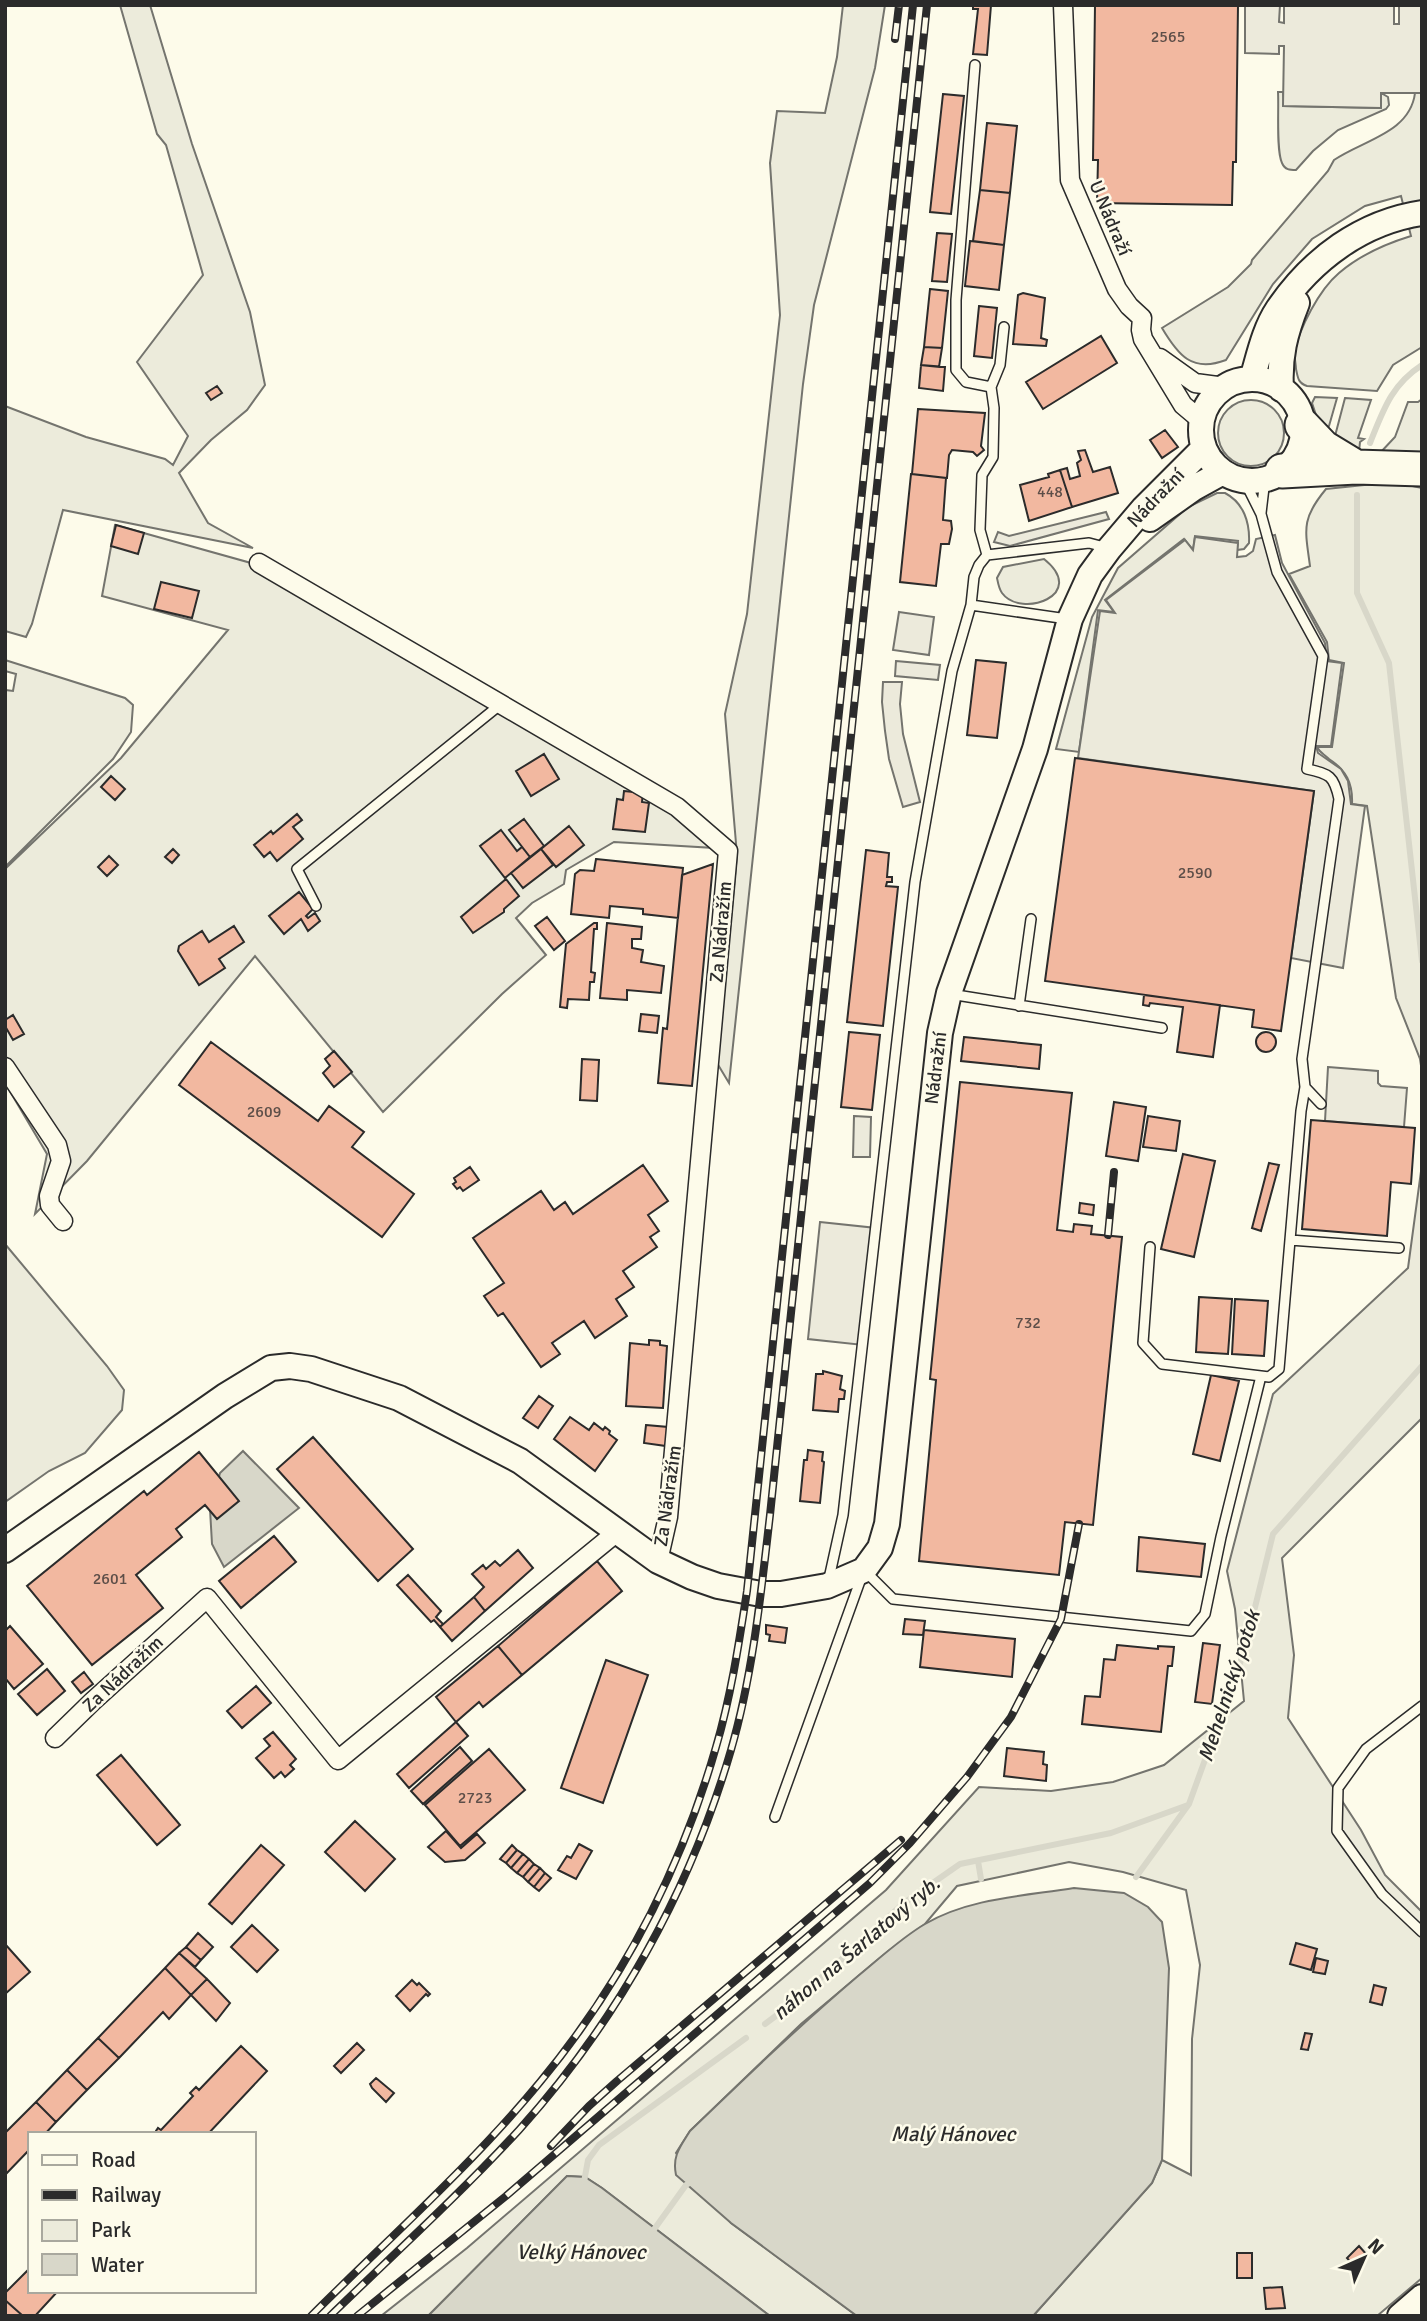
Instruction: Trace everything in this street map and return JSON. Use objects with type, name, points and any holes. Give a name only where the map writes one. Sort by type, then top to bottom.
[{"type":"highway","points":[[1302,425],[1323,447],[1356,467]]},
{"type":"highway","points":[[1253,476],[1356,467],[1422,469]]},
{"type":"main road","points":[[1252,379],[1261,346],[1278,310],[1316,265],[1340,245],[1372,227],[1414,215]]},
{"type":"main road","points":[[1282,389],[1280,366],[1285,333],[1316,265]]},
{"type":"main road","points":[[1252,379],[1268,382],[1282,389],[1295,405],[1302,425],[1298,452],[1253,476],[1210,460],[1201,435],[1206,408],[1214,396],[1238,381],[1252,379]]},
{"type":"main road","name":"Nádražní","points":[[864,1570],[880,1548],[887,1524],[940,1033],[949,993],[1035,749],[1070,619],[1090,575],[1143,509],[1204,448]]},
{"type":"main road","name":"Nádražní","points":[[1109,549],[1172,503],[1253,476]]},
{"type":"main road","name":"Za Nádražím","points":[[5,1550],[225,1396],[271,1368],[290,1366],[311,1369],[399,1398],[520,1461],[659,1561],[705,1582],[761,1594],[800,1593],[827,1586]]},
{"type":"main road","points":[[827,1586],[864,1570]]},
{"type":"main road","points":[[1400,2316],[1422,2297]]},
{"type":"street","name":"U Nádraží","points":[[1063,5],[1070,180],[1117,289],[1142,318],[1143,339],[1184,405],[1202,421]]},
{"type":"street","points":[[1149,349],[1195,383],[1225,387]]},
{"type":"street","name":"Za Nádražím","points":[[259,563],[677,807],[728,851],[668,1517],[659,1561]]},
{"type":"street","points":[[5,1067],[57,1145],[61,1161],[50,1196],[50,1205],[63,1221]]},
{"type":"street","name":"Za Nádražím","points":[[55,1738],[207,1598],[338,1760],[617,1532]]},
{"type":"lane","points":[[975,65],[956,300],[956,369],[967,382],[991,387]]},
{"type":"lane","points":[[987,555],[981,530],[982,475],[993,457],[994,408],[991,387],[1000,365],[1003,327]]},
{"type":"lane","points":[[1150,1247],[1143,1343],[1162,1364],[1269,1377],[1279,1369],[1301,1111],[1306,1087],[1302,1059],[1339,800],[1336,783],[1326,773],[1307,769],[1322,656],[1277,572],[1253,476]]},
{"type":"lane","points":[[1253,476],[1261,514]]},
{"type":"lane","points":[[827,1586],[843,1515],[915,882],[952,671],[971,605],[974,577],[987,555],[1089,543],[1109,549]]},
{"type":"lane","points":[[971,605],[1070,619]]},
{"type":"lane","points":[[316,906],[297,869],[501,704]]},
{"type":"lane","points":[[1019,1006],[1031,919]]},
{"type":"lane","points":[[949,993],[1162,1028]]},
{"type":"lane","points":[[1306,1087],[1321,1104]]},
{"type":"lane","points":[[1290,1240],[1399,1248]]},
{"type":"lane","points":[[775,1817],[864,1570],[893,1599],[1191,1632],[1205,1614],[1261,1376]]},
{"type":"lane","points":[[1422,1706],[1366,1749],[1338,1788],[1337,1831],[1382,1894],[1422,1932]]},
{"type":"green space","points":[[120,5],[150,5],[192,144],[250,312],[265,385],[247,410],[211,440],[179,473],[208,523],[253,548],[63,510],[32,624],[26,637],[5,631],[5,406],[86,437],[165,459],[173,465],[188,436],[137,362],[203,275],[166,145],[157,134]]},
{"type":"green space","points":[[843,5],[885,5],[875,68],[814,305],[803,384],[729,1083],[717,1063],[737,855],[725,714],[747,614],[780,315],[770,163],[777,111],[825,113],[837,57]]},
{"type":"green space","points":[[1278,92],[1283,92],[1284,106],[1380,108],[1381,93],[1388,97],[1389,105],[1386,109],[1338,130],[1296,170],[1292,170],[1285,167],[1280,157]]},
{"type":"green space","points":[[1415,93],[1422,93],[1422,347],[1393,365],[1377,391],[1307,386],[1300,382],[1296,369],[1295,355],[1300,333],[1318,299],[1332,280],[1364,255],[1411,236],[1401,196],[1365,206],[1312,239],[1273,284],[1226,360],[1195,363],[1180,353],[1162,328],[1228,287],[1251,264],[1328,171],[1334,160],[1395,127],[1411,107]]},
{"type":"green space","points":[[1315,397],[1337,398],[1329,426],[1325,427],[1316,415],[1312,403]]},
{"type":"green space","points":[[1345,398],[1371,400],[1358,438],[1364,439],[1360,442],[1359,452],[1335,436]]},
{"type":"green space","points":[[1422,399],[1422,452],[1411,455],[1380,453],[1395,437],[1408,402]]},
{"type":"green space","points":[[1251,400],[1264,403],[1274,410],[1281,420],[1284,433],[1281,446],[1274,456],[1264,463],[1251,466],[1238,463],[1228,456],[1221,446],[1218,433],[1221,420],[1228,410],[1238,403]]},
{"type":"green space","points":[[1393,482],[1422,488],[1422,1072],[1420,1059],[1396,998],[1367,806],[1352,804],[1347,778],[1317,747],[1332,747],[1344,663],[1329,660],[1327,642],[1289,574],[1310,566],[1307,525],[1312,508],[1326,489]]},
{"type":"green space","points":[[1217,493],[1232,497],[1241,508],[1247,521],[1249,543],[1244,549],[1237,550],[1238,541],[1195,536],[1193,550],[1184,539],[1105,600],[1114,612],[1098,610],[1079,752],[1056,749],[1092,617],[1118,568],[1188,507]]},
{"type":"green space","points":[[115,525],[276,570],[633,780],[715,848],[614,842],[566,870],[564,884],[532,903],[516,918],[546,955],[502,994],[383,1112],[255,956],[87,1161],[35,1214],[47,1154],[5,1083],[5,869],[121,758],[228,630],[102,596]]},
{"type":"green space","points":[[1044,559],[1056,572],[1059,583],[1055,592],[1047,599],[1023,604],[1002,593],[997,578],[1003,567]]},
{"type":"green space","points":[[5,660],[125,698],[133,705],[131,732],[113,759],[5,867],[5,690],[13,691],[16,674],[5,671]]},
{"type":"green space","points":[[1422,1164],[1422,1418],[1282,1558],[1294,1655],[1288,1718],[1361,1830],[1385,1875],[1422,1912],[1422,2278],[1377,2316],[1033,2316],[1152,2183],[1162,2160],[1191,2175],[1192,2039],[1200,1965],[1186,1890],[1123,1872],[1069,1862],[957,1886],[925,1924],[801,2024],[690,2131],[676,2153],[731,2223],[857,2316],[770,2316],[602,2188],[585,2177],[567,2176],[428,2316],[381,2316],[467,2248],[886,1890],[979,1787],[1051,1791],[1113,1782],[1164,1765],[1244,1701],[1235,1609],[1227,1571],[1273,1394],[1408,1268]]},
{"type":"green space","points":[[5,1244],[124,1390],[122,1410],[85,1453],[49,1471],[5,1502]]},
{"type":"shaded area","points":[[1245,5],[1280,5],[1279,22],[1284,23],[1284,5],[1394,5],[1394,24],[1399,24],[1399,5],[1422,5],[1422,93],[1381,93],[1381,108],[1283,106],[1284,46],[1279,46],[1279,54],[1245,53]]},
{"type":"shaded area","points":[[1106,512],[1109,519],[1010,546],[994,542],[998,532],[1009,536]]},
{"type":"shaded area","points":[[1275,535],[1282,563],[1325,643],[1327,661],[1342,663],[1331,746],[1316,746],[1318,753],[1341,769],[1348,781],[1351,804],[1365,806],[1343,968],[1291,958],[1314,791],[1078,758],[1100,611],[1115,613],[1106,600],[1185,540],[1193,550],[1195,537],[1238,543],[1237,557],[1246,556],[1253,551],[1256,539]]},
{"type":"shaded area","points":[[899,612],[934,617],[929,655],[893,650]]},
{"type":"shaded area","points":[[896,661],[940,665],[938,680],[895,676]]},
{"type":"shaded area","points":[[883,682],[902,682],[900,704],[903,734],[920,802],[903,807],[889,759],[882,702]]},
{"type":"shaded area","points":[[1328,1067],[1378,1071],[1378,1083],[1381,1086],[1407,1088],[1404,1127],[1325,1121]]},
{"type":"shaded area","points":[[854,1116],[871,1117],[870,1157],[853,1157]]},
{"type":"shaded area","points":[[820,1222],[876,1228],[863,1345],[808,1339]]},
{"type":"water","points":[[243,1451],[299,1508],[224,1567],[212,1544],[210,1509],[220,1473]]},
{"type":"water","name":"Malý Hánovec","points":[[1074,1888],[1124,1893],[1148,1907],[1162,1922],[1169,1968],[1162,2160],[1152,2183],[1033,2316],[857,2316],[731,2223],[676,2175],[676,2157],[690,2131],[815,2014],[907,1936],[942,1915],[979,1903]]},
{"type":"water","name":"Velký Hánovec","points":[[567,2176],[585,2177],[602,2188],[770,2316],[428,2316]]},
{"type":"building","points":[[973,5],[991,5],[987,55],[973,54],[978,9],[973,9]]},
{"type":"building","points":[[1095,5],[1238,5],[1236,162],[1233,162],[1232,205],[1097,203],[1098,160],[1093,160]]},
{"type":"building","points":[[943,94],[964,96],[951,214],[930,212]]},
{"type":"building","points":[[987,123],[1017,126],[1010,193],[980,190]]},
{"type":"building","points":[[980,190],[1010,193],[1004,245],[973,241]]},
{"type":"building","points":[[937,233],[952,234],[947,282],[932,281]]},
{"type":"building","points":[[970,241],[1004,245],[999,290],[965,286]]},
{"type":"building","points":[[930,289],[948,291],[942,348],[924,347]]},
{"type":"building","points":[[1023,293],[1045,298],[1041,338],[1047,340],[1046,346],[1013,344],[1018,295]]},
{"type":"building","points":[[979,306],[997,308],[992,358],[974,356]]},
{"type":"building","points":[[1101,336],[1117,363],[1043,409],[1026,382]]},
{"type":"building","points":[[924,347],[942,348],[939,367],[921,365]]},
{"type":"building","points":[[921,365],[945,367],[943,391],[919,388]]},
{"type":"building","points":[[217,386],[222,393],[211,400],[206,393]]},
{"type":"building","points":[[918,409],[985,413],[981,446],[984,450],[977,456],[973,452],[952,450],[947,478],[912,474]]},
{"type":"building","points":[[1165,430],[1178,447],[1162,458],[1150,440]]},
{"type":"building","points":[[1085,450],[1093,472],[1110,467],[1118,493],[1072,507],[1060,470],[1067,468],[1070,479],[1080,476],[1077,463],[1081,460],[1078,451]]},
{"type":"building","points":[[1060,470],[1072,507],[1029,521],[1020,485],[1049,477],[1048,474]]},
{"type":"building","points":[[911,474],[946,478],[943,520],[951,521],[952,529],[949,544],[941,544],[936,586],[900,582]]},
{"type":"building","points":[[116,525],[144,533],[138,554],[111,546]]},
{"type":"building","points":[[161,582],[199,591],[192,618],[154,609]]},
{"type":"building","points":[[976,660],[1006,663],[997,738],[967,735]]},
{"type":"building","points":[[544,754],[559,779],[531,796],[516,771]]},
{"type":"building","points":[[1075,758],[1314,791],[1281,1031],[1252,1027],[1254,1010],[1045,981]]},
{"type":"building","points":[[111,776],[125,789],[115,800],[101,787]]},
{"type":"building","points":[[624,791],[643,793],[642,802],[649,803],[645,832],[613,829],[617,799],[623,800]]},
{"type":"building","points":[[297,814],[302,820],[293,827],[303,839],[277,861],[270,852],[264,857],[254,845],[271,831],[273,834]]},
{"type":"building","points":[[524,819],[544,846],[530,857],[509,830]]},
{"type":"building","points":[[569,826],[584,845],[556,867],[541,849]]},
{"type":"building","points":[[501,830],[517,851],[522,847],[530,857],[505,878],[480,846]]},
{"type":"building","points":[[173,849],[179,855],[172,863],[165,857]]},
{"type":"building","points":[[541,849],[553,865],[523,888],[511,873]]},
{"type":"building","points":[[866,850],[889,853],[887,877],[892,877],[892,882],[887,882],[886,886],[898,887],[883,1026],[847,1022]]},
{"type":"building","points":[[109,856],[118,865],[107,876],[98,867]]},
{"type":"building","points":[[596,859],[683,868],[678,918],[643,914],[643,909],[610,906],[609,918],[571,914],[575,874],[580,870],[594,871]]},
{"type":"building","points":[[713,864],[692,1086],[658,1083],[663,1028],[667,1029],[682,875]]},
{"type":"building","points":[[506,879],[519,896],[504,912],[473,933],[461,917]]},
{"type":"building","points":[[299,892],[313,909],[306,916],[308,918],[315,913],[320,921],[308,931],[301,919],[284,934],[269,916]]},
{"type":"building","points":[[547,917],[565,941],[554,950],[535,926]]},
{"type":"building","points":[[597,923],[597,929],[594,929],[591,972],[595,973],[594,982],[590,982],[589,1000],[568,999],[567,1008],[560,1007],[566,944]]},
{"type":"building","points":[[607,923],[642,927],[641,939],[632,939],[632,948],[643,950],[641,962],[664,966],[661,993],[627,990],[627,1000],[600,998]]},
{"type":"building","points":[[234,926],[244,942],[219,959],[225,968],[199,985],[178,951],[179,946],[202,931],[209,942]]},
{"type":"building","points":[[1144,995],[1220,1005],[1213,1057],[1177,1052],[1183,1007],[1150,1003],[1149,1006],[1143,1005]]},
{"type":"building","points":[[641,1014],[659,1016],[657,1033],[639,1031]]},
{"type":"building","points":[[13,1015],[24,1034],[13,1040],[5,1026],[5,1020]]},
{"type":"building","points":[[849,1032],[880,1035],[872,1110],[841,1107]]},
{"type":"building","points":[[1266,1032],[1273,1035],[1276,1042],[1273,1049],[1266,1052],[1259,1049],[1256,1042],[1259,1035]]},
{"type":"building","points":[[964,1037],[1041,1045],[1039,1069],[961,1061]]},
{"type":"building","points":[[211,1042],[318,1121],[329,1106],[364,1132],[352,1147],[414,1194],[382,1237],[179,1085]]},
{"type":"building","points":[[334,1051],[352,1072],[334,1087],[323,1073],[330,1066],[325,1059]]},
{"type":"building","points":[[582,1059],[599,1060],[597,1101],[580,1100]]},
{"type":"building","points":[[960,1082],[1072,1093],[1057,1230],[1073,1232],[1074,1224],[1092,1226],[1091,1234],[1122,1237],[1093,1525],[1065,1522],[1059,1575],[919,1561],[936,1380],[930,1379]]},
{"type":"building","points":[[1114,1102],[1146,1107],[1138,1161],[1106,1156]]},
{"type":"building","points":[[1148,1116],[1180,1121],[1176,1151],[1143,1147]]},
{"type":"building","points":[[1311,1120],[1415,1128],[1411,1184],[1391,1182],[1387,1236],[1302,1229]]},
{"type":"building","points":[[1183,1154],[1215,1161],[1194,1257],[1161,1249]]},
{"type":"building","points":[[1269,1163],[1279,1165],[1261,1231],[1252,1228]]},
{"type":"building","points":[[643,1165],[668,1201],[648,1215],[659,1231],[650,1237],[657,1247],[623,1271],[634,1287],[616,1299],[627,1316],[595,1338],[584,1321],[552,1343],[560,1354],[541,1367],[503,1313],[498,1316],[484,1296],[504,1283],[473,1238],[541,1191],[554,1210],[565,1202],[573,1214]]},
{"type":"building","points":[[470,1167],[479,1180],[463,1191],[460,1187],[457,1189],[453,1184],[456,1182],[454,1178]]},
{"type":"building","points":[[1080,1203],[1094,1205],[1093,1215],[1079,1213]]},
{"type":"building","points":[[1199,1297],[1232,1299],[1228,1354],[1196,1352]]},
{"type":"building","points":[[1235,1299],[1268,1301],[1264,1356],[1232,1354]]},
{"type":"building","points":[[649,1340],[660,1341],[660,1345],[667,1346],[663,1408],[626,1406],[630,1343],[649,1345]]},
{"type":"building","points":[[823,1371],[842,1376],[840,1389],[845,1391],[844,1399],[839,1399],[838,1412],[813,1410],[816,1374],[823,1374]]},
{"type":"building","points":[[1211,1375],[1239,1381],[1220,1461],[1193,1454]]},
{"type":"building","points":[[539,1396],[553,1406],[538,1428],[523,1418]]},
{"type":"building","points":[[570,1417],[589,1430],[594,1423],[603,1430],[605,1427],[617,1440],[595,1471],[554,1439]]},
{"type":"building","points":[[646,1425],[668,1427],[666,1446],[644,1443]]},
{"type":"building","points":[[313,1437],[413,1549],[378,1581],[277,1469]]},
{"type":"building","points":[[808,1450],[823,1452],[820,1503],[800,1501],[804,1460],[807,1460]]},
{"type":"building","points":[[199,1452],[239,1501],[217,1519],[205,1505],[176,1529],[182,1537],[136,1575],[163,1608],[92,1665],[27,1586],[144,1491],[147,1495]]},
{"type":"building","points":[[274,1536],[296,1562],[241,1608],[219,1581]]},
{"type":"building","points":[[1139,1537],[1205,1544],[1201,1577],[1137,1571]]},
{"type":"building","points":[[518,1550],[533,1568],[485,1611],[474,1597],[484,1587],[472,1574],[483,1565],[486,1569],[495,1561],[500,1566]]},
{"type":"building","points":[[597,1561],[622,1591],[522,1675],[498,1646]]},
{"type":"building","points":[[408,1575],[441,1611],[436,1617],[443,1624],[440,1627],[434,1620],[431,1622],[397,1585]]},
{"type":"building","points":[[474,1597],[485,1611],[452,1641],[440,1627]]},
{"type":"building","points":[[905,1619],[925,1621],[923,1635],[903,1634]]},
{"type":"building","points":[[766,1625],[787,1628],[785,1643],[769,1641]]},
{"type":"building","points":[[10,1626],[43,1664],[14,1689],[5,1678],[5,1631]]},
{"type":"building","points":[[924,1630],[1015,1639],[1012,1677],[920,1667]]},
{"type":"building","points":[[1203,1643],[1220,1645],[1212,1704],[1195,1702]]},
{"type":"building","points":[[1117,1645],[1158,1649],[1158,1646],[1174,1647],[1172,1666],[1168,1666],[1161,1732],[1082,1724],[1085,1696],[1100,1697],[1104,1659],[1115,1660]]},
{"type":"building","points":[[498,1646],[522,1675],[483,1707],[479,1702],[456,1722],[436,1697]]},
{"type":"building","points":[[606,1660],[648,1675],[603,1803],[561,1788]]},
{"type":"building","points":[[47,1669],[65,1691],[37,1715],[18,1694]]},
{"type":"building","points":[[84,1672],[93,1684],[81,1693],[72,1682]]},
{"type":"building","points":[[256,1686],[271,1703],[242,1728],[227,1711]]},
{"type":"building","points":[[456,1722],[468,1736],[409,1788],[397,1774]]},
{"type":"building","points":[[273,1732],[296,1759],[290,1765],[294,1769],[285,1777],[281,1772],[274,1778],[256,1758],[270,1746],[264,1739]]},
{"type":"building","points":[[460,1747],[472,1761],[423,1804],[411,1791]]},
{"type":"building","points":[[1007,1748],[1044,1752],[1046,1781],[1004,1776]]},
{"type":"building","points":[[489,1749],[525,1790],[460,1846],[425,1805]]},
{"type":"building","points":[[121,1755],[180,1825],[157,1845],[97,1775]]},
{"type":"building","points":[[355,1821],[395,1859],[365,1891],[325,1852]]},
{"type":"building","points":[[446,1831],[461,1848],[477,1834],[485,1843],[465,1860],[445,1862],[428,1847]]},
{"type":"building","points":[[579,1844],[592,1851],[576,1879],[558,1870],[567,1856],[571,1858]]},
{"type":"building","points":[[261,1845],[284,1865],[232,1924],[209,1904]]},
{"type":"building","points":[[512,1845],[517,1850],[506,1863],[500,1859]]},
{"type":"building","points":[[517,1850],[523,1854],[511,1868],[506,1863]]},
{"type":"building","points":[[523,1854],[529,1859],[517,1873],[511,1868]]},
{"type":"building","points":[[529,1859],[534,1864],[523,1877],[517,1873]]},
{"type":"building","points":[[534,1864],[540,1868],[528,1882],[523,1877]]},
{"type":"building","points":[[540,1868],[545,1873],[534,1887],[528,1882]]},
{"type":"building","points":[[545,1873],[551,1878],[539,1891],[534,1887]]},
{"type":"building","points":[[252,1925],[278,1950],[257,1972],[231,1947]]},
{"type":"building","points":[[198,1933],[213,1947],[201,1960],[186,1947]]},
{"type":"building","points":[[1296,1943],[1317,1949],[1311,1970],[1290,1964]]},
{"type":"building","points":[[5,1944],[30,1972],[5,1994]]},
{"type":"building","points":[[186,1947],[201,1960],[195,1967],[179,1953]]},
{"type":"building","points":[[179,1953],[207,1979],[191,1995],[165,1968]]},
{"type":"building","points":[[1316,1958],[1328,1961],[1325,1974],[1313,1972]]},
{"type":"building","points":[[165,1968],[191,1995],[169,2019],[163,2012],[119,2058],[98,2038]]},
{"type":"building","points":[[207,1979],[230,2003],[216,2021],[191,1995]]},
{"type":"building","points":[[412,1980],[430,1994],[426,1994],[410,2011],[396,1996]]},
{"type":"building","points":[[1374,1985],[1386,1988],[1382,2005],[1370,2002]]},
{"type":"building","points":[[1305,2033],[1312,2034],[1308,2050],[1301,2049]]},
{"type":"building","points":[[98,2038],[119,2058],[87,2090],[67,2070]]},
{"type":"building","points":[[357,2043],[364,2050],[341,2073],[334,2066]]},
{"type":"building","points":[[241,2046],[267,2071],[210,2132],[156,2132],[193,2096],[190,2093],[196,2087],[199,2090]]},
{"type":"building","points":[[67,2070],[87,2090],[56,2122],[36,2102]]},
{"type":"building","points":[[376,2078],[394,2093],[386,2102],[370,2084]]},
{"type":"building","points":[[36,2102],[56,2122],[47,2132],[28,2132],[28,2151],[5,2175],[5,2133]]},
{"type":"building","points":[[1359,2246],[1367,2255],[1357,2269],[1347,2258]]},
{"type":"building","points":[[1237,2253],[1252,2253],[1252,2278],[1237,2278]]},
{"type":"building","points":[[28,2270],[28,2293],[56,2293],[35,2316],[23,2316],[5,2300],[5,2293]]},
{"type":"building","points":[[1282,2287],[1285,2308],[1266,2309],[1264,2288]]},
{"type":"building","points":[[5,2300],[23,2316],[5,2316]]},
{"type":"waterway","name":"Mehelnický potok","points":[[1370,443],[1395,390],[1422,365]]},
{"type":"waterway","name":"Mehelnický potok","points":[[1357,495],[1357,593],[1389,663],[1422,961]]},
{"type":"waterway","name":"Mehelnický potok","points":[[1136,1877],[1189,1804],[1244,1652],[1273,1534],[1422,1366]]},
{"type":"waterway","name":"náhon na Šarlatový ryb.","points":[[765,2024],[793,2003],[904,1903],[960,1864],[1111,1833],[1188,1805]]},
{"type":"waterway","points":[[978,1861],[981,1879]]},
{"type":"waterway","name":"náhon na Šarlatový ryb.","points":[[584,2182],[588,2160],[599,2145],[746,2038]]},
{"type":"waterway","name":"Mehelnický potok","points":[[650,2235],[686,2185],[693,2181]]},
{"type":"railway","points":[[895,39],[899,5]]},
{"type":"railway","points":[[311,2316],[486,2143],[570,2044],[622,1965],[667,1881],[702,1792],[721,1728],[747,1591],[913,5]]},
{"type":"railway","points":[[330,2316],[519,2130],[588,2044],[618,1999],[672,1903],[714,1802],[739,1721],[755,1633],[770,1515],[927,5]]},
{"type":"railway","points":[[1108,1235],[1114,1172]]},
{"type":"railway","points":[[357,2316],[506,2196],[870,1883],[910,1843],[967,1777],[1011,1717],[1061,1619],[1079,1524]]},
{"type":"railway","points":[[551,2146],[617,2081],[901,1840]]}]
